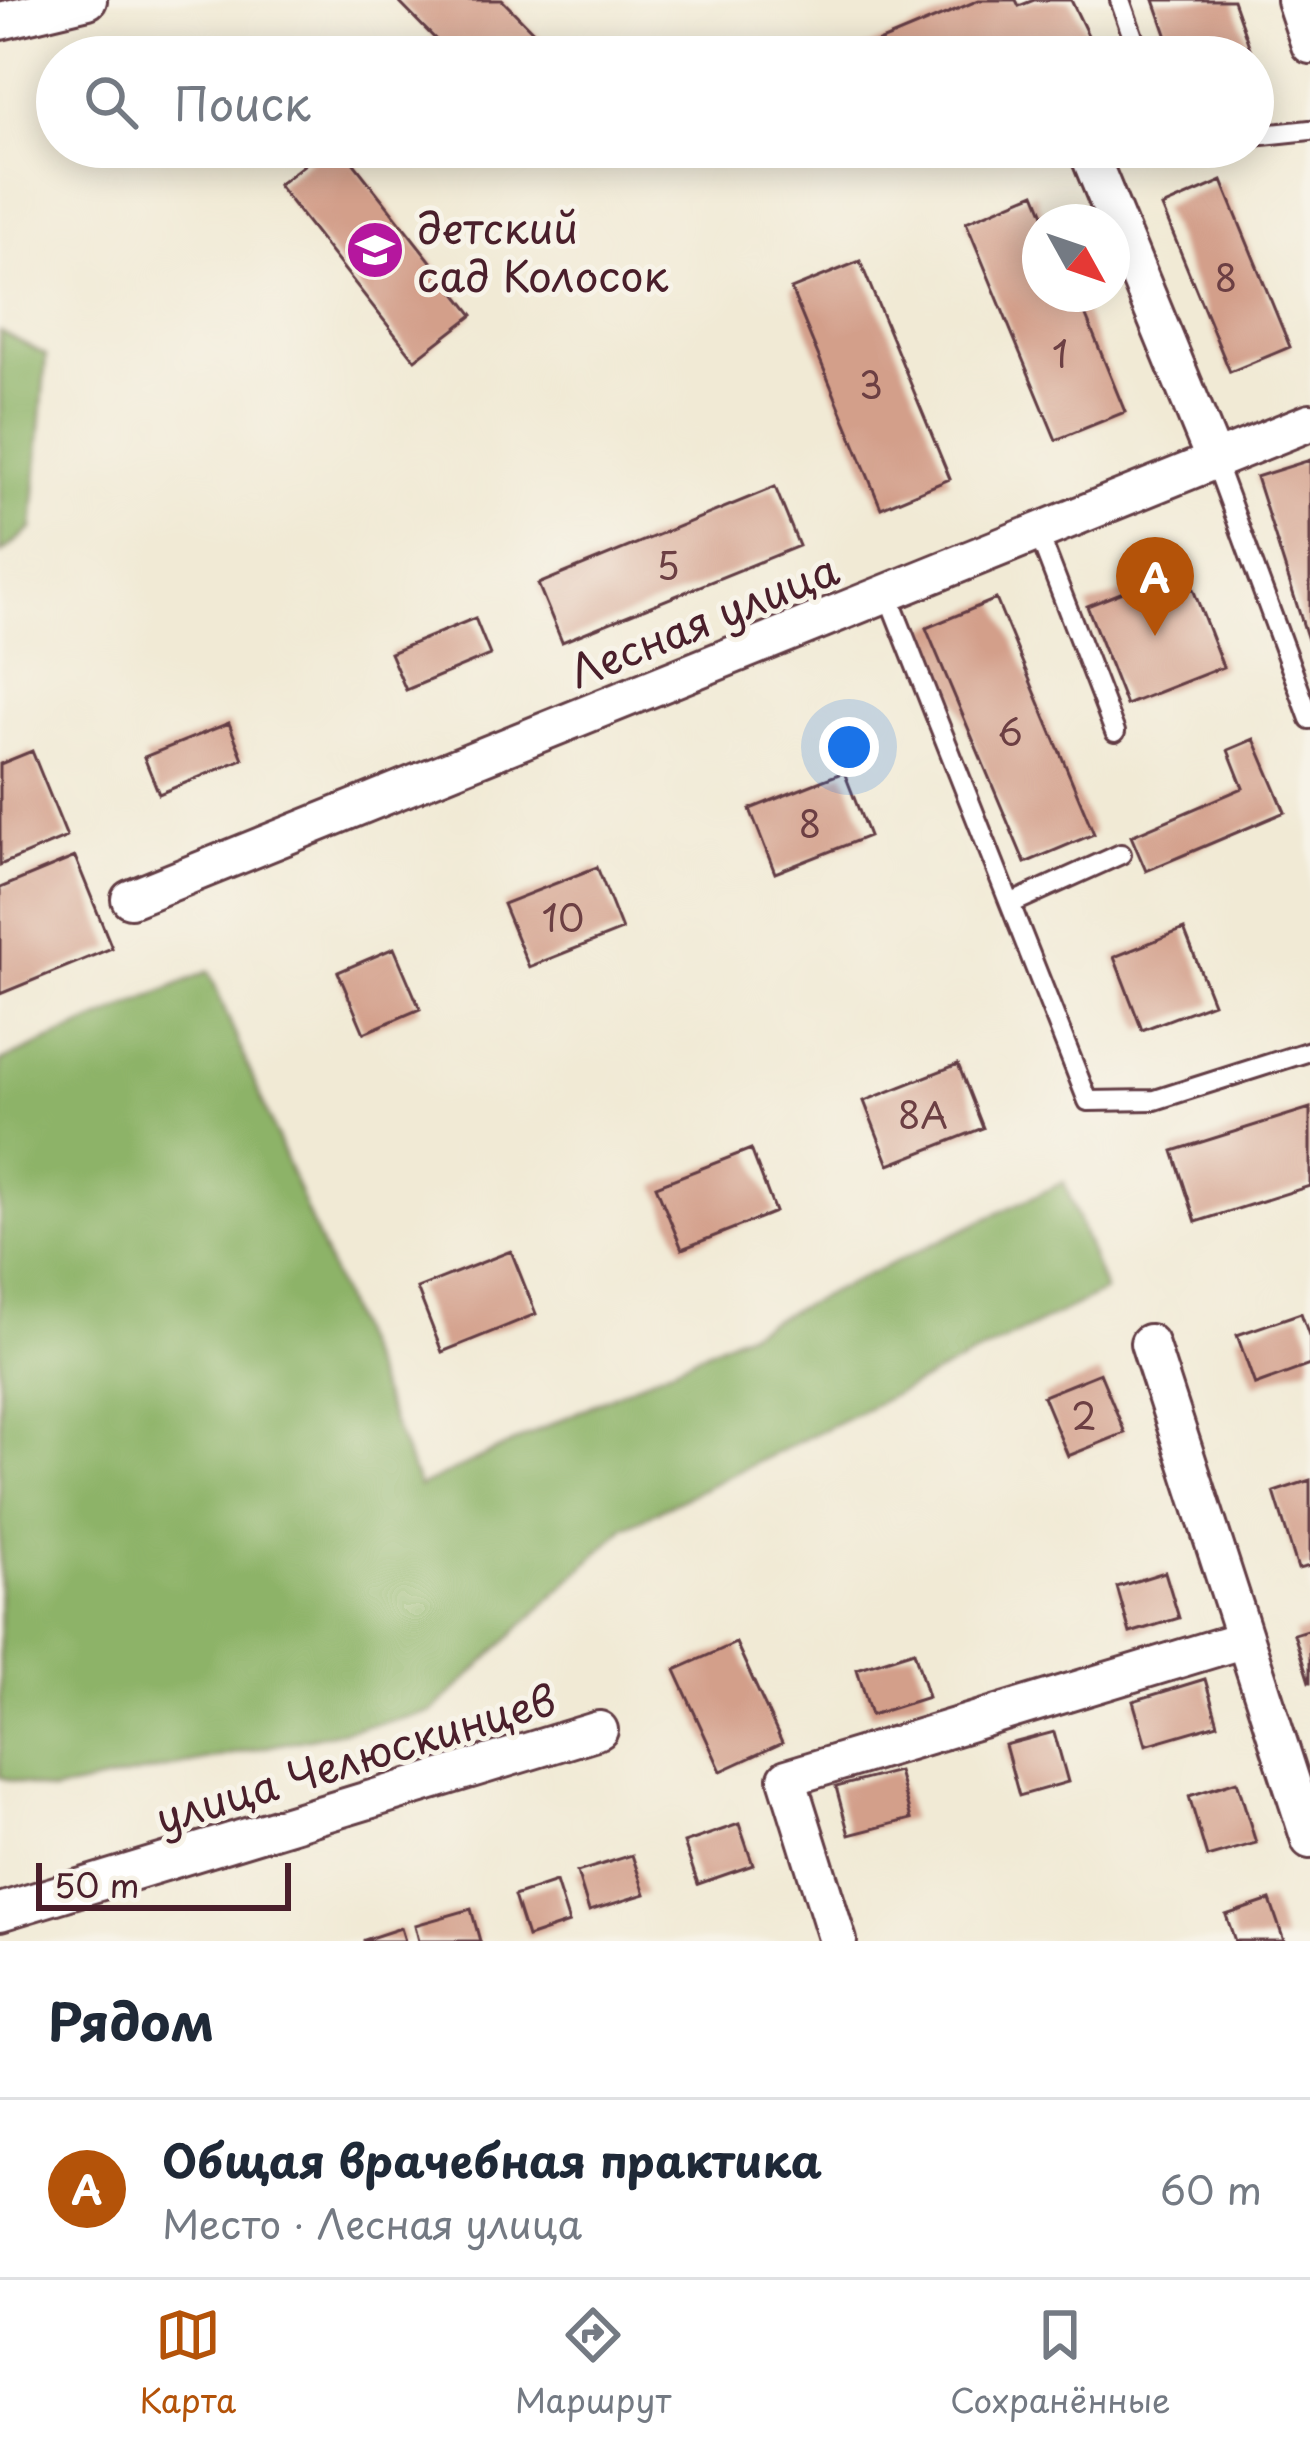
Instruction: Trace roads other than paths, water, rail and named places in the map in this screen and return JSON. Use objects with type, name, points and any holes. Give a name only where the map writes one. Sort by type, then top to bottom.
[{"type":"street","points":[[0,21],[88,0]]},
{"type":"street","points":[[1295,0],[1310,45]]},
{"type":"street","points":[[1095,168],[1215,461]]},
{"type":"street","name":"Лесная улица","points":[[130,899],[1310,422]]},
{"type":"street","points":[[1149,1343],[1310,1840]]},
{"type":"street","points":[[838,1941],[787,1778],[1245,1639]]},
{"type":"street","name":"улица Челюскинцев","points":[[0,1912],[599,1730]]},
{"type":"lane","points":[[1120,0],[1133,36]]},
{"type":"lane","points":[[1274,134],[1310,130]]},
{"type":"lane","points":[[1215,461],[1310,719]]},
{"type":"lane","points":[[1038,532],[1115,732]]},
{"type":"lane","points":[[887,593],[1088,1101],[1156,1100],[1310,1051]]},
{"type":"lane","points":[[1010,904],[1121,854]]},
{"type":"place","name":"детский сад Колосок","points":[[375,250]]},
{"type":"place","name":"Общая врачебная практика","points":[[1155,636]]}]
